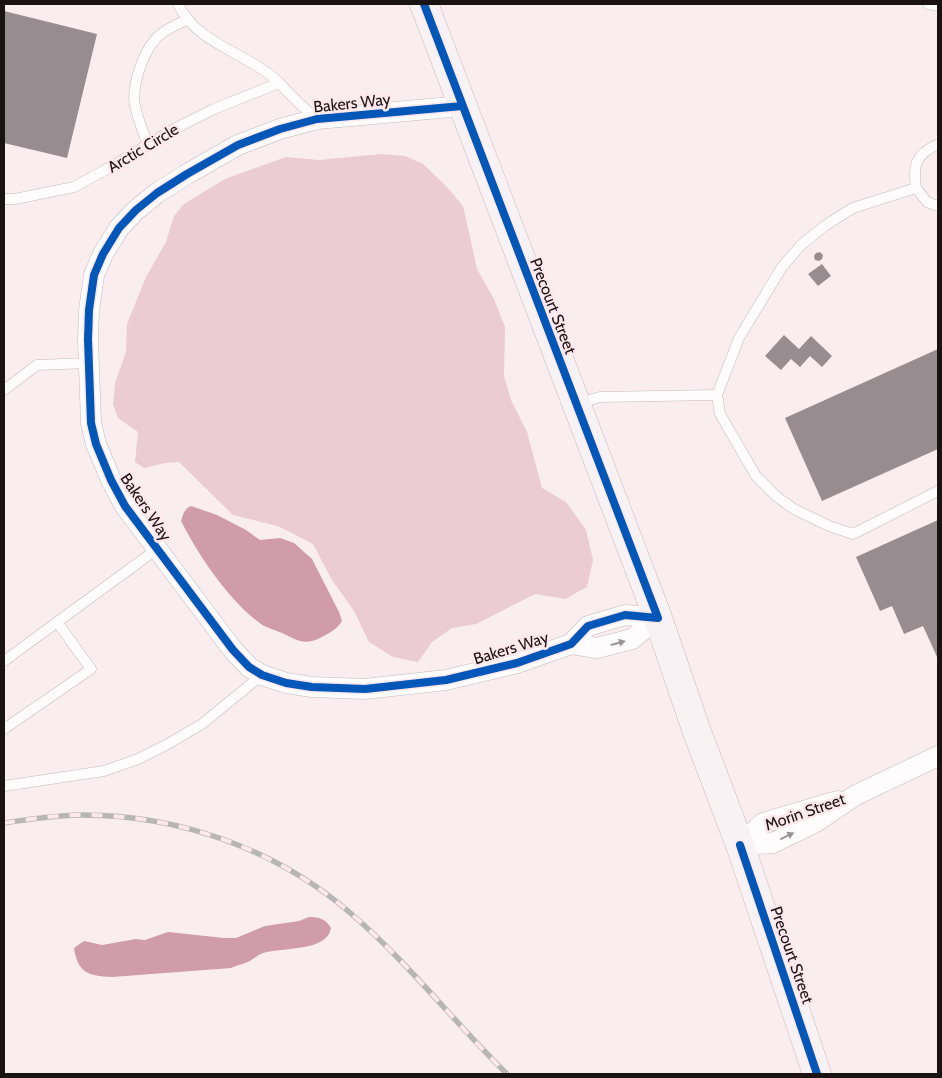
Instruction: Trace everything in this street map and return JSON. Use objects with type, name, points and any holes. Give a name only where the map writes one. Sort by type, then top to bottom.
[{"type":"main road","name":"Precourt Street","points":[[424,4],[658,618],[697,732],[740,845],[818,1074]]},
{"type":"street","name":"Bakers Way","points":[[462,106],[317,119],[280,129],[238,145],[187,174],[136,210],[119,228],[103,254],[94,275],[88,310],[91,423],[100,458],[125,506],[233,650],[249,667],[262,676],[286,683],[312,687],[365,689],[446,680],[516,663],[571,644],[596,648],[632,639],[658,618]]},
{"type":"street","name":"Morin Street","points":[[740,845],[773,843],[816,822],[856,796],[938,756]]},
{"type":"lane","points":[[178,4],[197,30],[270,74],[294,100],[317,119]]},
{"type":"lane","points":[[928,4],[938,6]]},
{"type":"lane","points":[[148,144],[140,126],[134,98],[140,68],[146,52],[161,34],[188,19]]},
{"type":"lane","name":"Arctic Circle","points":[[4,198],[15,198],[74,186],[107,169],[172,130],[279,83]]},
{"type":"lane","points":[[938,144],[927,149],[919,158],[914,170],[916,188],[927,202],[938,206]]},
{"type":"lane","points":[[916,188],[853,208],[826,225],[801,245],[782,267],[739,338],[717,395],[720,414],[756,476],[777,497],[812,519],[853,534],[938,491]]},
{"type":"lane","points":[[4,390],[37,365],[89,363]]},
{"type":"lane","points":[[576,404],[600,397],[717,395]]},
{"type":"lane","points":[[4,661],[157,549]]},
{"type":"lane","points":[[4,729],[91,669],[57,622]]},
{"type":"lane","points":[[4,786],[104,771],[138,759],[166,746],[202,724],[262,676]]},
{"type":"shaded area","points":[[381,154],[405,156],[423,164],[447,187],[463,206],[477,269],[494,299],[505,327],[504,376],[511,400],[527,432],[542,488],[566,502],[586,530],[593,560],[587,587],[565,599],[535,594],[476,624],[452,628],[432,642],[418,662],[393,657],[369,642],[354,611],[332,580],[313,544],[278,526],[233,515],[179,462],[144,468],[135,462],[138,432],[118,418],[113,404],[115,383],[126,352],[127,324],[146,277],[166,242],[174,216],[184,204],[225,179],[286,157],[319,160]]},
{"type":"shaded area","points":[[191,506],[217,515],[246,530],[260,540],[280,538],[294,543],[312,559],[339,612],[342,621],[340,624],[322,637],[306,642],[261,624],[226,591],[197,549],[181,521],[185,510]]},
{"type":"shaded area","points":[[309,917],[316,917],[327,922],[331,928],[328,936],[313,945],[263,953],[250,961],[231,968],[112,977],[96,976],[81,968],[74,948],[84,941],[102,945],[136,939],[145,940],[168,932],[236,938],[265,926],[299,921]]},
{"type":"building","points":[[4,11],[97,34],[67,158],[4,143]]},
{"type":"building","points":[[820,252],[823,255],[822,259],[819,261],[815,260],[814,256]]},
{"type":"building","points":[[822,264],[831,276],[818,286],[808,274]]},
{"type":"building","points":[[784,335],[799,349],[811,336],[832,356],[822,367],[810,356],[800,367],[791,359],[781,370],[765,356]]},
{"type":"building","points":[[938,349],[938,449],[822,501],[785,418]]},
{"type":"building","points":[[938,520],[938,659],[923,626],[904,634],[892,606],[880,611],[856,557]]},
{"type":"railway","points":[[4,823],[83,815],[155,821],[190,829],[257,853],[320,889],[348,911],[410,970],[507,1074]]},
{"type":"cycle path","points":[[424,4],[658,618],[625,615],[588,626],[571,644],[517,663],[446,680],[365,689],[312,687],[286,683],[262,675],[249,667],[233,650],[125,506],[111,480],[96,444],[91,423],[88,339],[89,310],[94,275],[103,254],[119,228],[136,210],[157,193],[238,145],[280,129],[317,119],[462,106]]},
{"type":"cycle path","points":[[740,845],[817,1074]]}]
